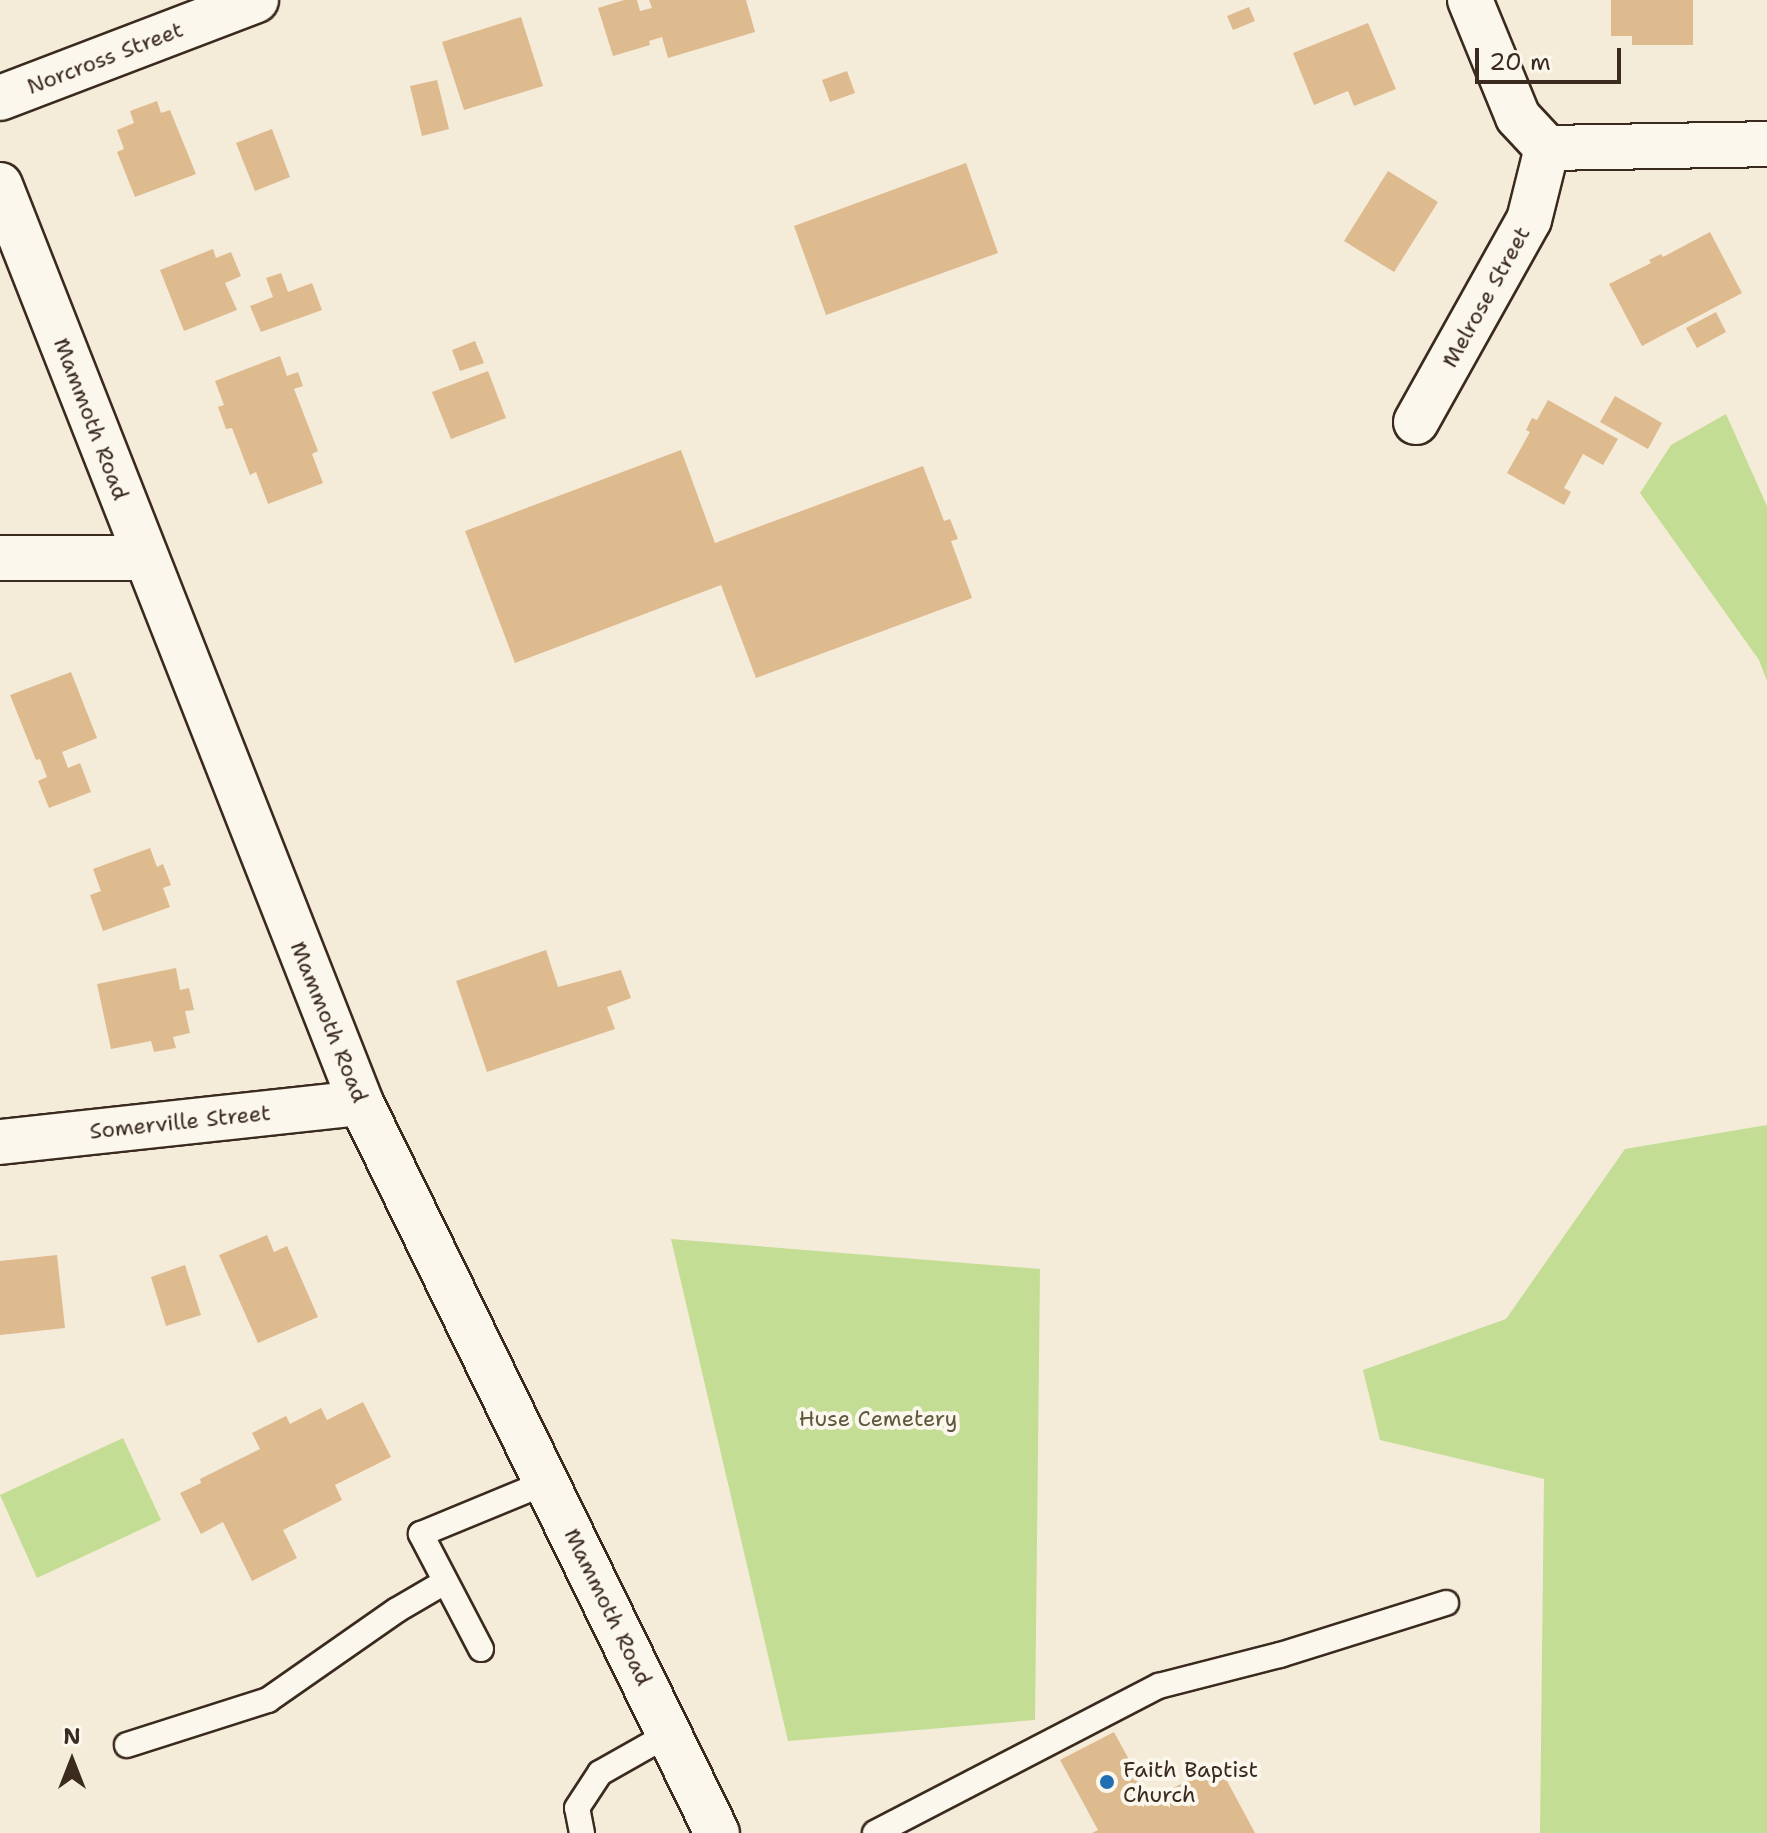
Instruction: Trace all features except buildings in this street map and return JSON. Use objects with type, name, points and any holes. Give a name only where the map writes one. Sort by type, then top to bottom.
[{"type":"main road","name":"Norcross Street","points":[[0,98],[256,0]]},
{"type":"main road","points":[[1470,0],[1518,117],[1547,148],[1767,144]]},
{"type":"main road","name":"Melrose Street","points":[[1416,422],[1529,220],[1547,148]]},
{"type":"main road","name":"Mammoth Road","points":[[0,185],[361,1103],[717,1833]]},
{"type":"main road","points":[[0,558],[145,558]]},
{"type":"main road","name":"Somerville Street","points":[[0,1142],[361,1103]]},
{"type":"lane","points":[[481,1649],[421,1534],[547,1482]]},
{"type":"lane","points":[[127,1745],[268,1700],[397,1610],[445,1582]]},
{"type":"lane","points":[[875,1833],[1159,1686],[1280,1655],[1446,1603]]},
{"type":"lane","points":[[582,1833],[577,1808],[600,1773],[669,1734]]},
{"type":"green space","points":[[1726,414],[1767,506],[1767,681],[1759,660],[1640,493],[1671,445]]},
{"type":"green space","points":[[1767,1125],[1767,1833],[1540,1833],[1544,1479],[1380,1440],[1363,1370],[1506,1319],[1625,1149]]},
{"type":"green space","name":"Huse Cemetery","points":[[671,1239],[1040,1269],[1035,1720],[788,1741]]},
{"type":"green space","points":[[123,1438],[161,1520],[37,1578],[0,1495]]},
{"type":"place","name":"Faith Baptist Church","points":[[1107,1782]]}]
